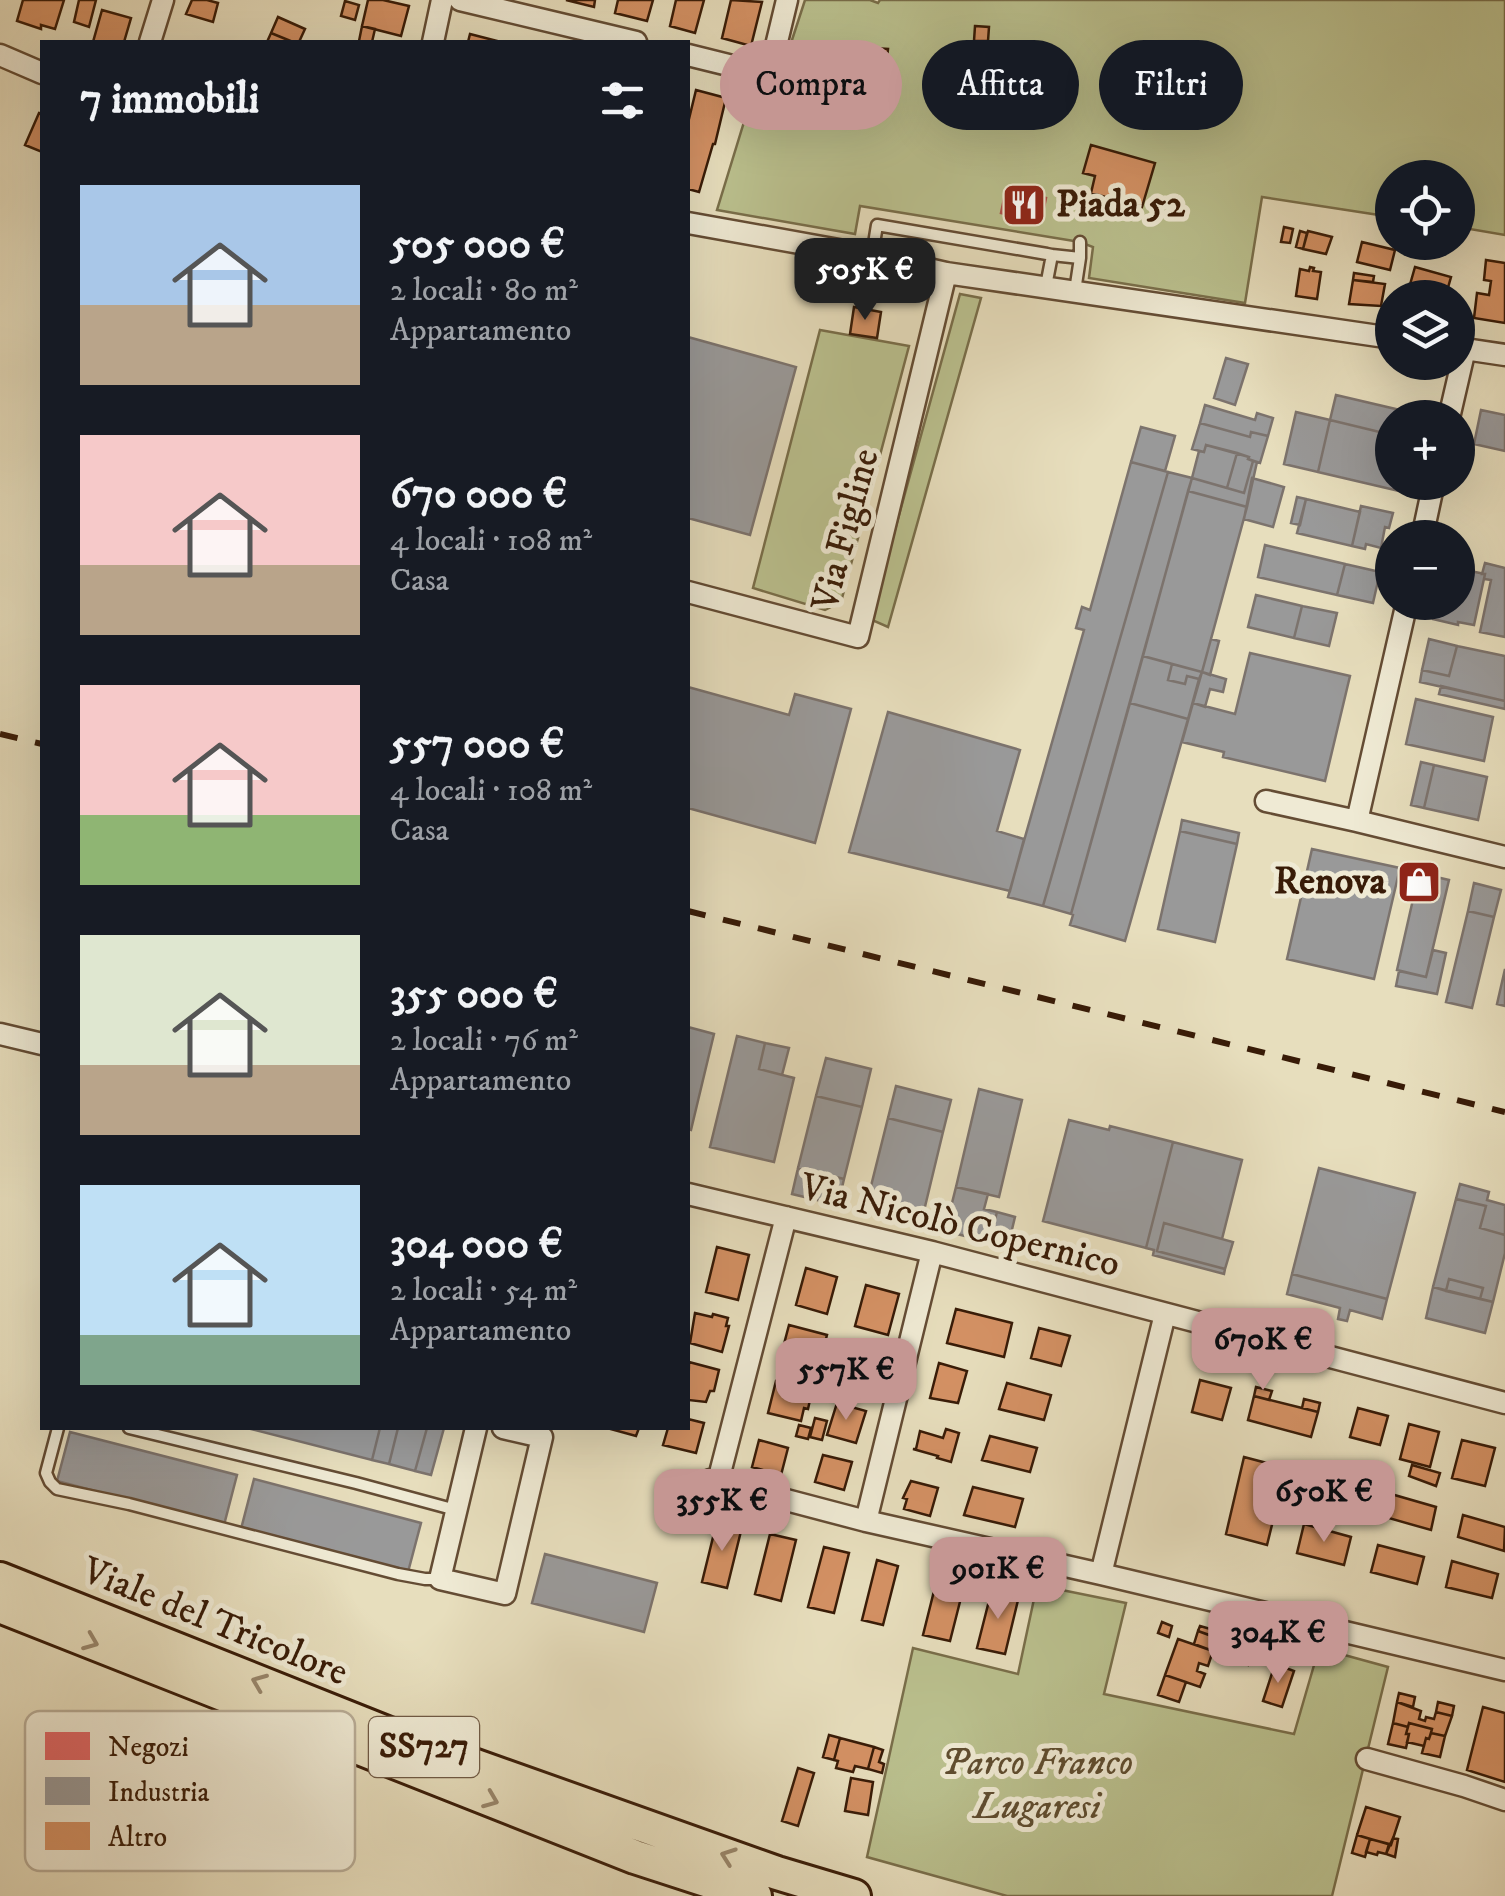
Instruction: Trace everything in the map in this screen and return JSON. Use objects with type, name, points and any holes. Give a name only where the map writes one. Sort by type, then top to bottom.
[{"type":"highway","name":"Viale del Tricolore","points":[[0,1579],[331,1711]]},
{"type":"highway","name":"Viale del Tricolore","points":[[0,1606],[265,1711]]},
{"type":"highway","name":"Viale del Tricolore","points":[[355,1720],[777,1873],[854,1896]]},
{"type":"highway","name":"Viale del Tricolore","points":[[355,1747],[616,1850],[755,1896]]},
{"type":"street","points":[[151,40],[163,0]]},
{"type":"street","points":[[433,40],[442,0]]},
{"type":"street","points":[[460,0],[628,40]]},
{"type":"street","points":[[690,55],[770,75],[787,0]]},
{"type":"street","points":[[0,56],[40,72]]},
{"type":"street","points":[[690,223],[872,256],[946,274],[1375,335]]},
{"type":"street","name":"Via Figline","points":[[690,593],[858,636],[946,274]]},
{"type":"street","points":[[1475,350],[1505,355]]},
{"type":"street","points":[[1357,821],[1403,620]]},
{"type":"street","points":[[1266,801],[1505,857]]},
{"type":"street","points":[[0,1034],[40,1044]]},
{"type":"street","name":"Via Nicolò Copernico","points":[[690,1194],[932,1252],[1505,1402]]},
{"type":"street","points":[[786,1217],[714,1481],[866,1521],[1505,1670]]},
{"type":"street","points":[[866,1521],[932,1252]]},
{"type":"street","points":[[1102,1574],[1164,1314]]},
{"type":"street","points":[[476,1430],[440,1579],[505,1594],[542,1437],[512,1430]]},
{"type":"street","points":[[1367,1758],[1505,1800]]},
{"type":"lane","points":[[872,256],[877,225],[1080,258]]},
{"type":"lane","points":[[1075,291],[1080,242]]},
{"type":"lane","points":[[1046,286],[1052,254]]},
{"type":"lane","points":[[57,1430],[46,1472],[57,1489],[398,1574],[440,1579]]},
{"type":"lane","points":[[137,1430],[456,1510]]},
{"type":"green space","points":[[805,0],[1505,0],[1505,235],[1475,230],[1475,160],[1375,160],[1375,214],[1262,197],[1245,303],[1089,278],[1093,247],[1080,242],[860,206],[855,234],[717,210],[742,130],[902,130],[902,40],[792,40]]},
{"type":"green space","points":[[960,294],[981,298],[888,627],[872,620],[872,613]]},
{"type":"green space","points":[[820,330],[909,346],[841,602],[825,610],[753,588]]},
{"type":"green space","name":"Parco Franco Lugaresi","points":[[1037,1585],[1126,1603],[1104,1694],[1294,1734],[1319,1648],[1388,1667],[1332,1896],[1007,1896],[867,1857],[913,1648],[1018,1674]]},
{"type":"building: Negozi","name":"Piada 52","points":[[1006,189],[1046,198],[1041,222],[1001,213]]},
{"type":"building: Industria","points":[[690,338],[796,367],[750,535],[690,519]]},
{"type":"building: Industria","points":[[1226,358],[1248,364],[1235,405],[1214,398]]},
{"type":"building: Industria","points":[[1336,395],[1375,404],[1375,431],[1330,420]]},
{"type":"building: Industria","points":[[1205,405],[1255,420],[1257,413],[1273,418],[1268,436],[1251,432],[1250,437],[1200,423]]},
{"type":"building: Industria","points":[[1481,410],[1505,415],[1505,451],[1475,444]]},
{"type":"building: Industria","points":[[1296,412],[1330,420],[1318,472],[1284,464]]},
{"type":"building: Industria","points":[[1330,420],[1375,431],[1375,485],[1318,472]]},
{"type":"building: Industria","points":[[1200,423],[1250,437],[1251,432],[1268,436],[1260,463],[1206,445],[1204,452],[1192,449]]},
{"type":"building: Industria","points":[[1141,427],[1175,436],[1165,471],[1131,462]]},
{"type":"building: Industria","points":[[1206,445],[1237,453],[1227,488],[1192,478],[1199,451],[1204,452]]},
{"type":"building: Industria","points":[[1237,453],[1253,461],[1244,493],[1227,488]]},
{"type":"building: Industria","points":[[1253,461],[1257,462],[1247,507],[1188,491],[1192,478],[1244,493]]},
{"type":"building: Industria","points":[[1131,462],[1168,472],[1043,906],[1008,897],[1084,630],[1076,628],[1082,607],[1090,610]]},
{"type":"building: Industria","points":[[1168,472],[1192,478],[1071,914],[1043,906]]},
{"type":"building: Industria","points":[[1252,478],[1284,487],[1273,527],[1244,519]]},
{"type":"building: Industria","points":[[1188,491],[1247,507],[1202,672],[1143,656]]},
{"type":"building: Industria","points":[[1297,497],[1306,499],[1300,525],[1291,523]]},
{"type":"building: Industria","points":[[1306,499],[1360,512],[1352,546],[1297,533]]},
{"type":"building: Industria","points":[[1361,506],[1393,513],[1391,520],[1375,520],[1375,546],[1352,546]]},
{"type":"building: Industria","points":[[1265,545],[1345,564],[1337,595],[1258,577]]},
{"type":"building: Industria","points":[[1485,563],[1505,568],[1505,637],[1480,632],[1491,580],[1484,579],[1482,574]]},
{"type":"building: Industria","points":[[1345,564],[1375,571],[1373,603],[1337,595]]},
{"type":"building: Industria","points":[[1475,572],[1485,574],[1474,625],[1437,620],[1475,620]]},
{"type":"building: Industria","points":[[1256,595],[1302,606],[1294,638],[1248,627]]},
{"type":"building: Industria","points":[[1302,606],[1337,613],[1329,646],[1294,638]]},
{"type":"building: Industria","points":[[1211,639],[1219,641],[1210,675],[1202,672]]},
{"type":"building: Industria","points":[[1429,639],[1457,646],[1449,676],[1422,670]]},
{"type":"building: Industria","points":[[1457,646],[1505,656],[1505,701],[1420,682],[1422,670],[1449,676]]},
{"type":"building: Industria","points":[[1250,653],[1350,676],[1325,781],[1223,757],[1224,752],[1182,742],[1193,703],[1235,714]]},
{"type":"building: Industria","points":[[1143,656],[1172,664],[1168,680],[1185,684],[1187,676],[1199,679],[1188,719],[1130,703]]},
{"type":"building: Industria","points":[[1172,664],[1202,672],[1199,679],[1187,676],[1185,684],[1168,680]]},
{"type":"building: Industria","points":[[1202,672],[1226,679],[1223,692],[1210,689],[1205,707],[1193,703]]},
{"type":"building: Industria","points":[[1441,686],[1505,701],[1505,709],[1439,694]]},
{"type":"building: Industria","points":[[690,688],[789,715],[795,694],[851,709],[815,843],[690,809]]},
{"type":"building: Industria","points":[[1416,699],[1493,717],[1484,761],[1406,744]]},
{"type":"building: Industria","points":[[1130,703],[1188,719],[1125,941],[1070,925]]},
{"type":"building: Industria","points":[[888,712],[1020,750],[997,831],[1024,839],[1010,891],[849,852]]},
{"type":"building: Industria","points":[[1421,762],[1434,765],[1424,808],[1411,805]]},
{"type":"building: Industria","points":[[1434,765],[1487,777],[1478,820],[1424,808]]},
{"type":"building: Industria","points":[[1182,820],[1239,833],[1237,844],[1180,831]]},
{"type":"building: Industria","points":[[1180,831],[1237,844],[1215,942],[1158,929]]},
{"type":"building: Industria","points":[[1312,849],[1400,868],[1374,979],[1287,959]]},
{"type":"building: Industria","points":[[1419,873],[1449,880],[1426,977],[1397,970]]},
{"type":"building: Industria","points":[[1474,883],[1501,890],[1494,917],[1468,911]]},
{"type":"building: Industria","points":[[1468,911],[1494,917],[1472,1008],[1446,1002]]},
{"type":"building: Industria","points":[[1433,950],[1446,953],[1437,994],[1396,986],[1399,971],[1426,977]]},
{"type":"building: Industria","points":[[1505,969],[1505,1006],[1497,1004]]},
{"type":"building: Industria","points":[[690,1028],[714,1034],[690,1130]]},
{"type":"building: Industria","points":[[737,1036],[765,1043],[759,1069],[794,1078],[774,1162],[710,1147]]},
{"type":"building: Industria","points":[[765,1043],[789,1048],[782,1075],[759,1069]]},
{"type":"building: Industria","points":[[826,1058],[871,1069],[862,1107],[816,1096]]},
{"type":"building: Industria","points":[[896,1086],[951,1100],[943,1132],[888,1118]]},
{"type":"building: Industria","points":[[979,1089],[1022,1100],[999,1197],[956,1187]]},
{"type":"building: Industria","points":[[816,1096],[862,1107],[844,1179],[798,1168]]},
{"type":"building: Industria","points":[[888,1118],[943,1132],[923,1215],[916,1213],[914,1220],[903,1217],[904,1210],[867,1202]]},
{"type":"building: Industria","points":[[1069,1120],[1173,1142],[1146,1248],[1043,1221]]},
{"type":"building: Industria","points":[[1173,1142],[1242,1160],[1222,1239],[1164,1223],[1157,1251],[1225,1269],[1224,1274],[1153,1255],[1154,1250],[1146,1248]]},
{"type":"building: Industria","points":[[798,1168],[844,1179],[838,1205],[792,1194]]},
{"type":"building: Industria","points":[[1319,1168],[1415,1193],[1387,1299],[1292,1274]]},
{"type":"building: Industria","points":[[1460,1184],[1489,1192],[1487,1200],[1505,1205],[1505,1235],[1480,1228],[1486,1206],[1456,1199]]},
{"type":"building: Industria","points":[[956,1187],[988,1194],[984,1209],[997,1212],[989,1242],[945,1231]]},
{"type":"building: Industria","points":[[1456,1199],[1486,1206],[1480,1228],[1505,1235],[1505,1253],[1493,1302],[1480,1299],[1483,1288],[1449,1279],[1446,1291],[1433,1287]]},
{"type":"building: Industria","points":[[997,1212],[1015,1217],[1008,1246],[989,1242]]},
{"type":"building: Industria","points":[[1164,1223],[1233,1242],[1225,1269],[1157,1251]]},
{"type":"building: Industria","points":[[1292,1274],[1387,1299],[1382,1319],[1350,1310],[1347,1321],[1338,1319],[1340,1308],[1287,1294]]},
{"type":"building: Industria","points":[[1449,1279],[1483,1288],[1480,1299],[1446,1291]]},
{"type":"building: Industria","points":[[1433,1287],[1493,1302],[1485,1333],[1426,1318]]},
{"type":"building: Industria","points":[[255,1430],[380,1430],[372,1460]]},
{"type":"building: Industria","points":[[380,1430],[398,1430],[389,1464],[372,1460]]},
{"type":"building: Industria","points":[[398,1430],[426,1430],[415,1471],[389,1464]]},
{"type":"building: Industria","points":[[426,1430],[443,1430],[431,1475],[415,1471]]},
{"type":"building: Industria","points":[[70,1432],[237,1475],[224,1525],[57,1481]]},
{"type":"building: Industria","points":[[254,1479],[421,1523],[408,1572],[241,1529]]},
{"type":"building: Industria","points":[[545,1554],[657,1583],[644,1632],[532,1603]]},
{"type":"building: Altro","points":[[23,0],[64,0],[55,29],[17,21]]},
{"type":"building: Altro","points":[[79,0],[96,0],[89,27],[74,22]]},
{"type":"building: Altro","points":[[192,0],[218,3],[213,22],[186,14]]},
{"type":"building: Altro","points":[[368,0],[409,6],[401,36],[362,26]]},
{"type":"building: Altro","points":[[566,0],[595,0],[594,7]]},
{"type":"building: Altro","points":[[618,0],[653,0],[647,21],[615,13]]},
{"type":"building: Altro","points":[[676,0],[704,0],[695,33],[670,26]]},
{"type":"building: Altro","points":[[731,0],[762,2],[752,40],[722,38]]},
{"type":"building: Altro","points":[[345,1],[359,5],[355,20],[341,16]]},
{"type":"building: Altro","points":[[102,10],[131,18],[125,40],[94,40]]},
{"type":"building: Altro","points":[[278,17],[305,29],[300,40],[271,33]]},
{"type":"building: Altro","points":[[362,26],[375,29],[372,40],[359,40]]},
{"type":"building: Altro","points":[[975,26],[989,27],[988,40],[974,40]]},
{"type":"building: Altro","points":[[271,33],[288,40],[268,40]]},
{"type":"building: Altro","points":[[470,34],[493,40],[468,40]]},
{"type":"building: Altro","points":[[696,90],[720,96],[720,123],[699,192],[690,190],[690,115]]},
{"type":"building: Altro","points":[[39,113],[40,113],[40,151],[25,145]]},
{"type":"building: Altro","points":[[1091,145],[1155,163],[1142,207],[1091,193],[1095,176],[1083,173]]},
{"type":"building: Altro","points":[[1284,227],[1293,229],[1290,243],[1281,242]]},
{"type":"building: Altro","points":[[1300,231],[1307,233],[1303,249],[1296,247]]},
{"type":"building: Altro","points":[[1308,231],[1332,237],[1326,254],[1303,249]]},
{"type":"building: Altro","points":[[1362,242],[1375,245],[1375,260],[1392,260],[1390,270],[1357,262]]},
{"type":"building: Altro","points":[[1486,260],[1505,263],[1505,323],[1475,318],[1477,293],[1489,295],[1491,281],[1484,280]]},
{"type":"building: Altro","points":[[1310,267],[1321,272],[1317,299],[1296,296],[1300,269],[1309,271]]},
{"type":"building: Altro","points":[[1415,267],[1451,277],[1450,280],[1411,280]]},
{"type":"building: Altro","points":[[1354,273],[1374,276],[1373,282],[1353,280]]},
{"type":"building: Altro","points":[[1353,280],[1375,283],[1375,306],[1349,304]]},
{"type":"building: Altro","points":[[854,307],[881,312],[877,338],[850,334]]},
{"type":"building: Altro","points":[[717,1247],[749,1255],[738,1300],[706,1292]]},
{"type":"building: Altro","points":[[806,1268],[837,1277],[827,1314],[796,1305]]},
{"type":"building: Altro","points":[[866,1285],[899,1294],[888,1335],[855,1326]]},
{"type":"building: Altro","points":[[956,1309],[1012,1323],[1004,1357],[947,1343]]},
{"type":"building: Altro","points":[[695,1313],[728,1318],[722,1352],[690,1343]]},
{"type":"building: Altro","points":[[789,1325],[827,1335],[817,1373],[779,1363]]},
{"type":"building: Altro","points":[[1039,1328],[1070,1336],[1061,1366],[1031,1358]]},
{"type":"building: Altro","points":[[849,1344],[883,1353],[872,1395],[838,1386]]},
{"type":"building: Altro","points":[[690,1362],[719,1370],[714,1391],[710,1391],[706,1402],[690,1400]]},
{"type":"building: Altro","points":[[939,1363],[967,1371],[958,1403],[930,1398]]},
{"type":"building: Altro","points":[[1200,1380],[1231,1388],[1222,1420],[1192,1412]]},
{"type":"building: Altro","points":[[776,1381],[812,1391],[801,1421],[768,1413]]},
{"type":"building: Altro","points":[[1007,1383],[1051,1395],[1044,1420],[999,1409]]},
{"type":"building: Altro","points":[[1256,1387],[1272,1391],[1269,1400],[1254,1396]]},
{"type":"building: Altro","points":[[1254,1396],[1318,1412],[1311,1437],[1248,1420]]},
{"type":"building: Altro","points":[[1304,1399],[1320,1403],[1318,1412],[1302,1408]]},
{"type":"building: Altro","points":[[837,1403],[866,1411],[856,1443],[827,1435]]},
{"type":"building: Altro","points":[[1358,1408],[1388,1416],[1380,1445],[1350,1437]]},
{"type":"building: Altro","points":[[815,1418],[827,1421],[822,1440],[810,1437]]},
{"type":"building: Altro","points":[[690,1420],[704,1423],[696,1453],[663,1445],[667,1430],[690,1430]]},
{"type":"building: Altro","points":[[1409,1424],[1439,1432],[1430,1467],[1400,1459]]},
{"type":"building: Altro","points":[[799,1425],[811,1428],[808,1439],[796,1436]]},
{"type":"building: Altro","points":[[946,1429],[959,1433],[951,1462],[913,1449],[920,1431],[943,1438]]},
{"type":"building: Altro","points":[[614,1430],[638,1430],[636,1436]]},
{"type":"building: Altro","points":[[990,1436],[1037,1448],[1030,1472],[982,1460]]},
{"type":"building: Altro","points":[[759,1440],[788,1448],[781,1475],[752,1467]]},
{"type":"building: Altro","points":[[1462,1440],[1495,1448],[1485,1486],[1452,1478]]},
{"type":"building: Altro","points":[[823,1455],[852,1462],[844,1490],[815,1482]]},
{"type":"building: Altro","points":[[1244,1457],[1286,1468],[1267,1545],[1226,1534]]},
{"type":"building: Altro","points":[[1412,1465],[1440,1473],[1436,1486],[1409,1476]]},
{"type":"building: Altro","points":[[1316,1474],[1363,1487],[1358,1510],[1311,1497]]},
{"type":"building: Altro","points":[[911,1481],[938,1488],[930,1516],[904,1509],[907,1499],[903,1498]]},
{"type":"building: Altro","points":[[973,1487],[1023,1499],[1015,1527],[964,1515]]},
{"type":"building: Altro","points":[[1391,1494],[1436,1507],[1431,1530],[1385,1517]]},
{"type":"building: Altro","points":[[1463,1515],[1505,1527],[1504,1551],[1458,1537]]},
{"type":"building: Altro","points":[[717,1521],[742,1527],[727,1588],[702,1582]]},
{"type":"building: Altro","points":[[1304,1524],[1351,1537],[1344,1565],[1297,1553]]},
{"type":"building: Altro","points":[[770,1534],[796,1540],[781,1601],[755,1594]]},
{"type":"building: Altro","points":[[1378,1545],[1424,1557],[1417,1584],[1371,1572]]},
{"type":"building: Altro","points":[[824,1547],[849,1553],[834,1613],[808,1607]]},
{"type":"building: Altro","points":[[877,1560],[898,1566],[883,1625],[862,1620]]},
{"type":"building: Altro","points":[[1452,1561],[1498,1574],[1492,1598],[1446,1587]]},
{"type":"building: Altro","points":[[938,1575],[965,1582],[950,1641],[923,1635]]},
{"type":"building: Altro","points":[[992,1589],[1019,1596],[1005,1654],[977,1648]]},
{"type":"building: Altro","points":[[1162,1622],[1172,1626],[1169,1637],[1158,1633]]},
{"type":"building: Altro","points":[[1200,1626],[1214,1630],[1215,1637],[1198,1631]]},
{"type":"building: Altro","points":[[1198,1631],[1217,1638],[1213,1651],[1194,1644]]},
{"type":"building: Altro","points":[[1178,1639],[1213,1651],[1208,1666],[1199,1663],[1197,1671],[1205,1674],[1200,1687],[1165,1675]]},
{"type":"building: Altro","points":[[1235,1639],[1254,1645],[1248,1665],[1236,1661],[1239,1652],[1232,1649]]},
{"type":"building: Altro","points":[[1275,1664],[1294,1671],[1282,1707],[1263,1701]]},
{"type":"building: Altro","points":[[1165,1675],[1186,1682],[1179,1702],[1158,1695]]},
{"type":"building: Altro","points":[[1399,1693],[1415,1697],[1413,1707],[1397,1702]]},
{"type":"building: Altro","points":[[1397,1702],[1421,1711],[1419,1719],[1425,1721],[1426,1717],[1434,1719],[1436,1712],[1452,1716],[1445,1736],[1409,1723],[1408,1727],[1393,1723]]},
{"type":"building: Altro","points":[[1438,1702],[1454,1706],[1452,1716],[1436,1712]]},
{"type":"building: Altro","points":[[1483,1707],[1505,1713],[1505,1782],[1467,1770]]},
{"type":"building: Altro","points":[[1393,1723],[1408,1727],[1406,1748],[1388,1744]]},
{"type":"building: Altro","points":[[1409,1723],[1432,1729],[1424,1746],[1407,1742]]},
{"type":"building: Altro","points":[[1431,1733],[1445,1736],[1440,1757],[1422,1753]]},
{"type":"building: Altro","points":[[829,1735],[840,1738],[834,1760],[823,1757]]},
{"type":"building: Altro","points":[[840,1738],[874,1747],[868,1769],[855,1766],[853,1772],[836,1768],[838,1761],[834,1760]]},
{"type":"building: Altro","points":[[874,1747],[883,1750],[879,1762],[884,1764],[882,1773],[868,1769]]},
{"type":"building: Altro","points":[[798,1768],[814,1773],[798,1826],[782,1821]]},
{"type":"building: Altro","points":[[851,1778],[873,1782],[868,1815],[845,1811]]},
{"type":"building: Altro","points":[[1366,1807],[1400,1817],[1391,1845],[1357,1835]]},
{"type":"building: Altro","points":[[1357,1835],[1370,1839],[1365,1857],[1352,1853]]},
{"type":"building: Altro","points":[[1393,1838],[1398,1839],[1395,1857],[1386,1854]]},
{"type":"building: Altro","points":[[1370,1839],[1389,1844],[1386,1854],[1366,1852]]},
{"type":"railway","points":[[0,734],[40,744]]},
{"type":"railway","points":[[690,911],[1505,1112]]},
{"type":"place","name":"Piada 52","points":[[1024,205]]},
{"type":"place","name":"Renova","points":[[1419,882]]}]
